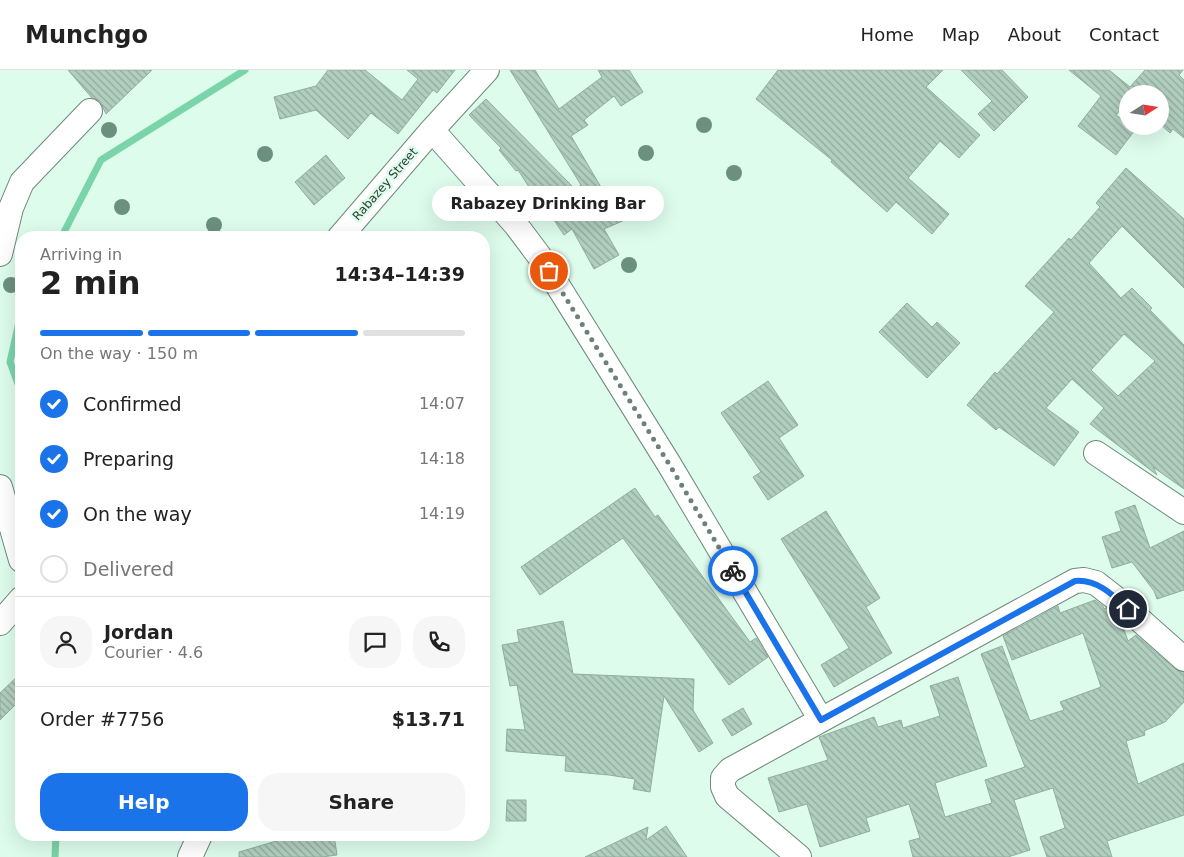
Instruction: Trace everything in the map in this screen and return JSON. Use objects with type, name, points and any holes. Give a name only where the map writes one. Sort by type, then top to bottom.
[{"type":"street","name":"Rabazey Street","points":[[345,231],[432,130],[487,70]]},
{"type":"street","points":[[0,254],[11,208],[22,182],[90,111]]},
{"type":"street","points":[[432,130],[516,225],[540,257],[669,464],[821,720]]},
{"type":"street","points":[[1096,453],[1184,512]]},
{"type":"street","points":[[0,487],[15,539]]},
{"type":"street","points":[[799,857],[727,796],[723,787],[723,778],[730,770],[1075,581],[1084,580],[1096,584],[1114,596],[1184,659]]},
{"type":"street","points":[[0,623],[15,606]]},
{"type":"street","points":[[190,857],[197,841]]},
{"type":"building","points":[[68,70],[152,70],[106,114],[100,101],[92,98]]},
{"type":"building","points":[[328,70],[365,70],[402,100],[418,79],[407,70],[455,70],[437,93],[433,90],[398,134],[371,113],[348,139],[316,110],[280,119],[274,97],[316,86]]},
{"type":"building","points":[[510,70],[535,70],[559,109],[602,77],[598,70],[629,70],[643,92],[621,106],[614,96],[584,120],[588,125],[571,136],[605,194],[622,187],[634,216],[604,229],[619,255],[594,269],[572,229],[564,235],[544,205],[542,207],[518,170],[516,171],[499,150],[501,148],[469,115],[486,99],[575,189],[581,185]]},
{"type":"building","points":[[778,70],[943,70],[926,87],[980,135],[959,158],[940,141],[908,178],[949,214],[932,234],[896,202],[887,212],[831,162],[832,160],[756,99]]},
{"type":"building","points":[[961,70],[1002,70],[1028,97],[994,131],[978,114],[992,101]]},
{"type":"building","points":[[1069,70],[1109,70],[1128,85],[1119,85],[1119,112],[1116,115],[1119,117],[1119,135],[1131,135],[1116,155],[1078,126],[1101,96]]},
{"type":"building","points":[[1145,70],[1183,70],[1179,75],[1184,80],[1184,138],[1173,129],[1170,133],[1169,85],[1132,85]]},
{"type":"building","points":[[326,155],[345,178],[314,205],[295,182]]},
{"type":"building","points":[[1126,168],[1184,219],[1184,288],[1122,226],[1089,263],[1121,298],[1132,288],[1152,308],[1150,310],[1184,345],[1184,489],[1153,467],[1157,475],[1090,424],[1104,408],[1072,379],[1046,408],[1079,432],[1054,466],[999,427],[996,430],[967,405],[995,372],[997,374],[1054,312],[1025,286],[1069,238],[1071,240],[1100,207],[1096,203]],"holes":[[[1124,334],[1155,361],[1118,396],[1091,370]]]},
{"type":"building","points":[[907,303],[932,327],[937,322],[960,343],[927,378],[879,332]]},
{"type":"building","points":[[768,381],[798,425],[779,438],[804,476],[768,500],[753,477],[761,472],[721,413]]},
{"type":"building","points":[[635,488],[655,517],[658,515],[750,642],[756,638],[768,657],[729,685],[623,538],[540,595],[521,567]]},
{"type":"building","points":[[1135,505],[1150,548],[1184,531],[1184,590],[1157,599],[1154,591],[1132,562],[1112,568],[1102,537],[1121,531],[1115,512]]},
{"type":"building","points":[[826,511],[880,598],[866,607],[892,653],[834,687],[821,665],[849,648],[781,539]]},
{"type":"building","points":[[1095,600],[1121,621],[1128,641],[1136,635],[1175,669],[1184,672],[1184,702],[1165,722],[1144,731],[1145,735],[1126,741],[1138,784],[1184,763],[1184,815],[1107,841],[1112,857],[1047,857],[1040,837],[1065,828],[1053,788],[1014,800],[1030,850],[1008,857],[913,857],[909,841],[920,838],[909,804],[866,818],[870,831],[820,847],[807,804],[779,812],[768,778],[828,760],[819,737],[874,717],[878,727],[901,720],[903,728],[940,716],[930,686],[958,677],[987,766],[935,783],[945,817],[992,803],[985,780],[1025,767],[981,654],[1002,646],[1030,721],[1064,710],[1060,702],[1101,687],[1083,633],[1012,660],[1003,636],[1058,606],[1060,613]]},
{"type":"building","points":[[563,621],[573,674],[694,679],[693,710],[713,743],[699,752],[664,696],[650,792],[633,789],[635,779],[565,771],[566,756],[506,751],[507,729],[525,730],[517,685],[510,686],[502,645],[519,642],[517,630]]},
{"type":"building","points":[[15,679],[15,705],[0,720],[0,693]]},
{"type":"building","points":[[743,708],[752,724],[732,736],[722,720]]},
{"type":"building","points":[[507,800],[526,800],[526,821],[506,821]]},
{"type":"building","points":[[666,826],[687,857],[585,857],[648,827],[646,840]]},
{"type":"building","points":[[277,841],[335,841],[337,855],[322,857],[239,857],[239,852]]},
{"type":"waterway","points":[[65,231],[101,160],[245,70]]},
{"type":"waterway","points":[[15,340],[10,362],[15,376]]},
{"type":"waterway","points":[[55,857],[56,841]]},
{"type":"way so far","points":[[549,271],[733,571]]},
{"type":"place","name":"Rabazey Drinking Bar","points":[[549,271]]},
{"type":"route","points":[[733,571],[821,720],[1075,581],[1084,580],[1096,584],[1114,596],[1128,609]]}]
